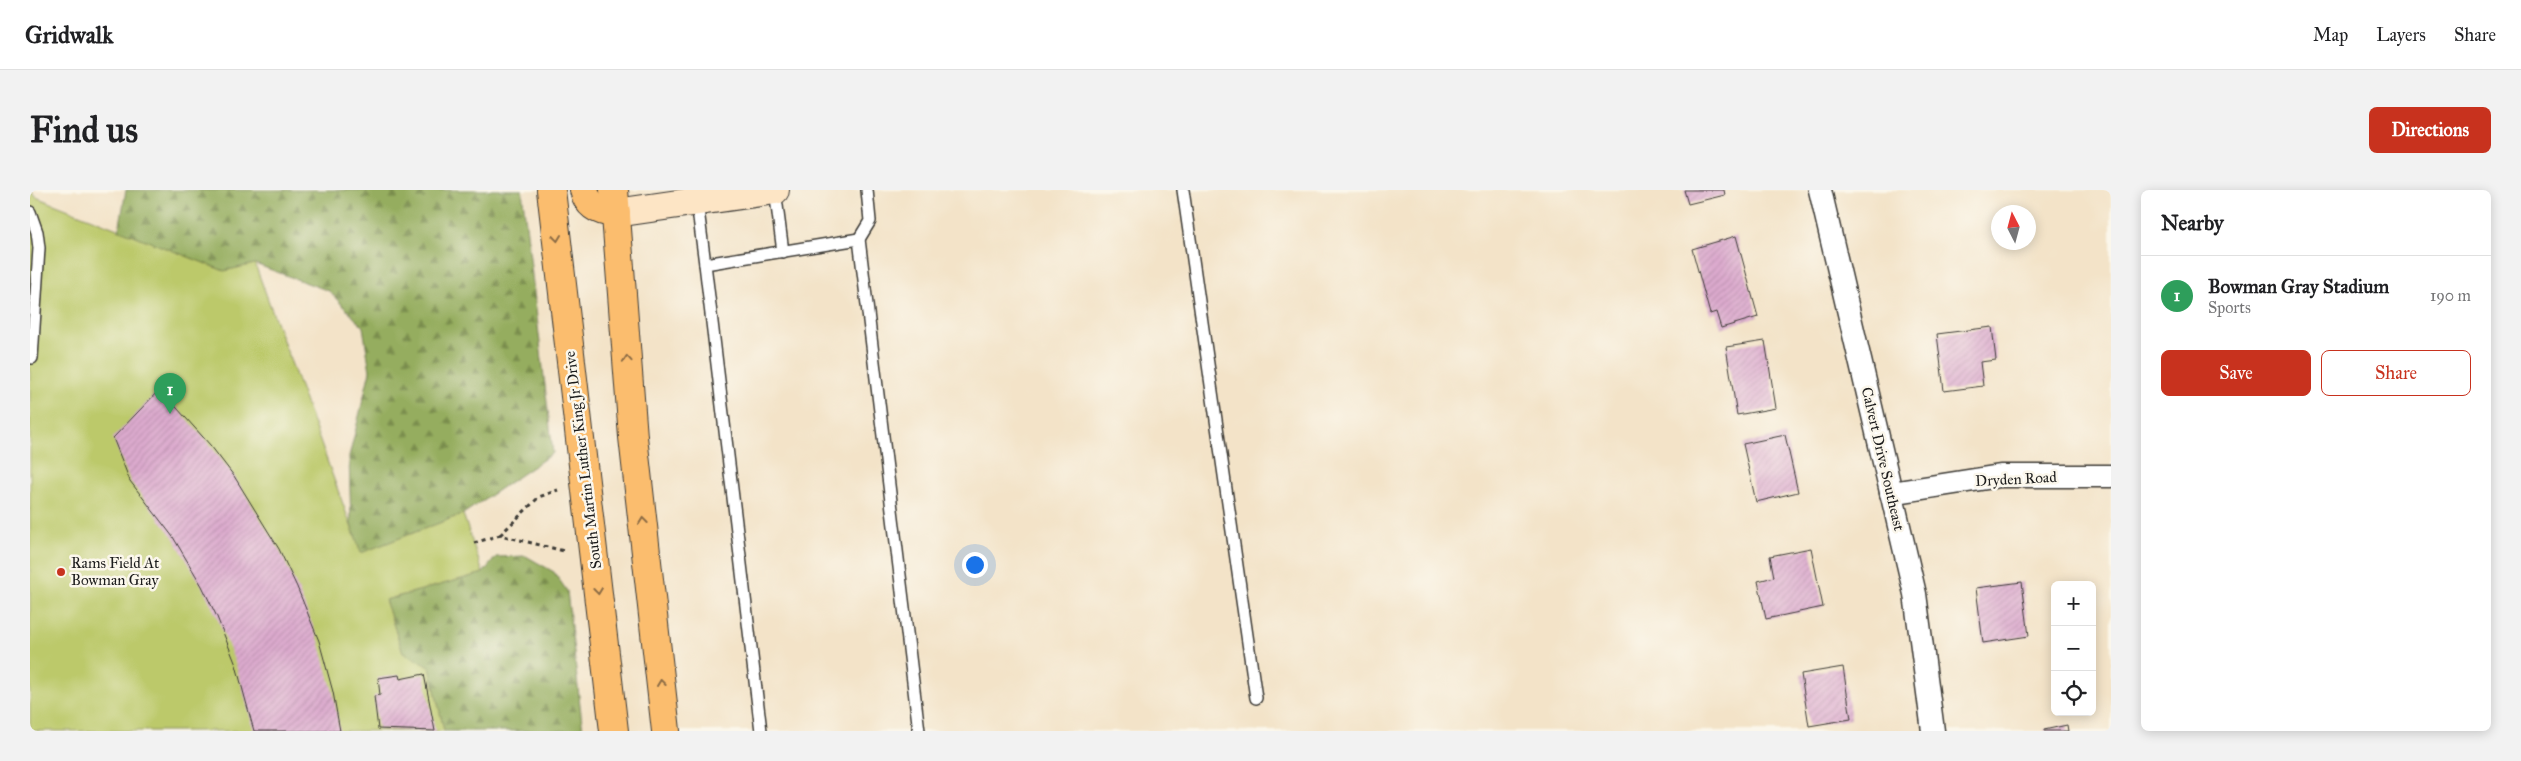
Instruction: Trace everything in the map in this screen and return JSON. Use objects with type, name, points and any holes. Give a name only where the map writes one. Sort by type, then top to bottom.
[{"type":"main road","name":"South Martin Luther King Jr Drive","points":[[551,190],[614,731]]},
{"type":"main road","points":[[584,190],[592,205],[602,212],[615,202]]},
{"type":"main road","points":[[615,202],[633,436],[666,731]]},
{"type":"street","points":[[615,202],[775,190]]},
{"type":"street","name":"Calvert Drive Southeast","points":[[1820,190],[1915,594],[1933,731]]},
{"type":"street","name":"Dryden Road","points":[[1891,493],[2000,476],[2111,476]]},
{"type":"lane","points":[[775,190],[783,252]]},
{"type":"lane","points":[[867,190],[870,221],[859,239],[919,731]]},
{"type":"lane","points":[[1183,190],[1256,698]]},
{"type":"lane","points":[[696,196],[761,731]]},
{"type":"lane","points":[[30,212],[38,232],[39,248],[32,358]]},
{"type":"lane","points":[[705,264],[859,239]]},
{"type":"path","points":[[474,543],[500,535],[539,497],[561,490]]},
{"type":"path","points":[[500,535],[569,552]]},
{"type":"green space","points":[[30,190],[36,197],[224,271],[255,264],[361,553],[463,514],[483,573],[385,600],[403,653],[430,667],[444,731],[30,731]]},
{"type":"green space","points":[[126,190],[522,190],[553,453],[463,514],[361,553],[351,525],[349,457],[370,371],[363,327],[329,291],[255,264],[224,271],[119,230]]},
{"type":"green space","points":[[526,556],[554,572],[567,591],[583,731],[444,731],[430,668],[403,653],[385,600],[483,573],[496,557]]},
{"type":"building","points":[[1684,190],[1724,190],[1725,195],[1688,204]]},
{"type":"building","points":[[1736,236],[1758,317],[1721,328],[1716,312],[1710,314],[1692,249]]},
{"type":"building","points":[[1992,327],[1996,360],[1980,362],[1983,386],[1944,391],[1937,334]]},
{"type":"building","points":[[1765,341],[1776,408],[1737,415],[1726,347]]},
{"type":"building","points":[[160,389],[211,446],[234,476],[279,549],[319,641],[333,692],[340,731],[254,731],[236,665],[217,617],[202,586],[173,537],[130,481],[113,438]]},
{"type":"building","points":[[1785,435],[1798,492],[1756,502],[1743,444]]},
{"type":"building","points":[[1811,548],[1823,607],[1766,619],[1758,581],[1774,577],[1770,556]]},
{"type":"building","points":[[2022,582],[2029,636],[1983,643],[1976,588]]},
{"type":"building","points":[[1843,667],[1851,719],[1809,726],[1801,674]]},
{"type":"building","points":[[424,674],[435,731],[378,729],[374,696],[380,695],[378,678],[399,675],[400,679]]},
{"type":"building","points":[[2067,725],[2068,731],[2044,731],[2044,730]]},
{"type":"place","name":"Bowman Gray Stadium","points":[[170,414]]},
{"type":"place","name":"Rams Field At Bowman Gray","points":[[61,572]]}]
